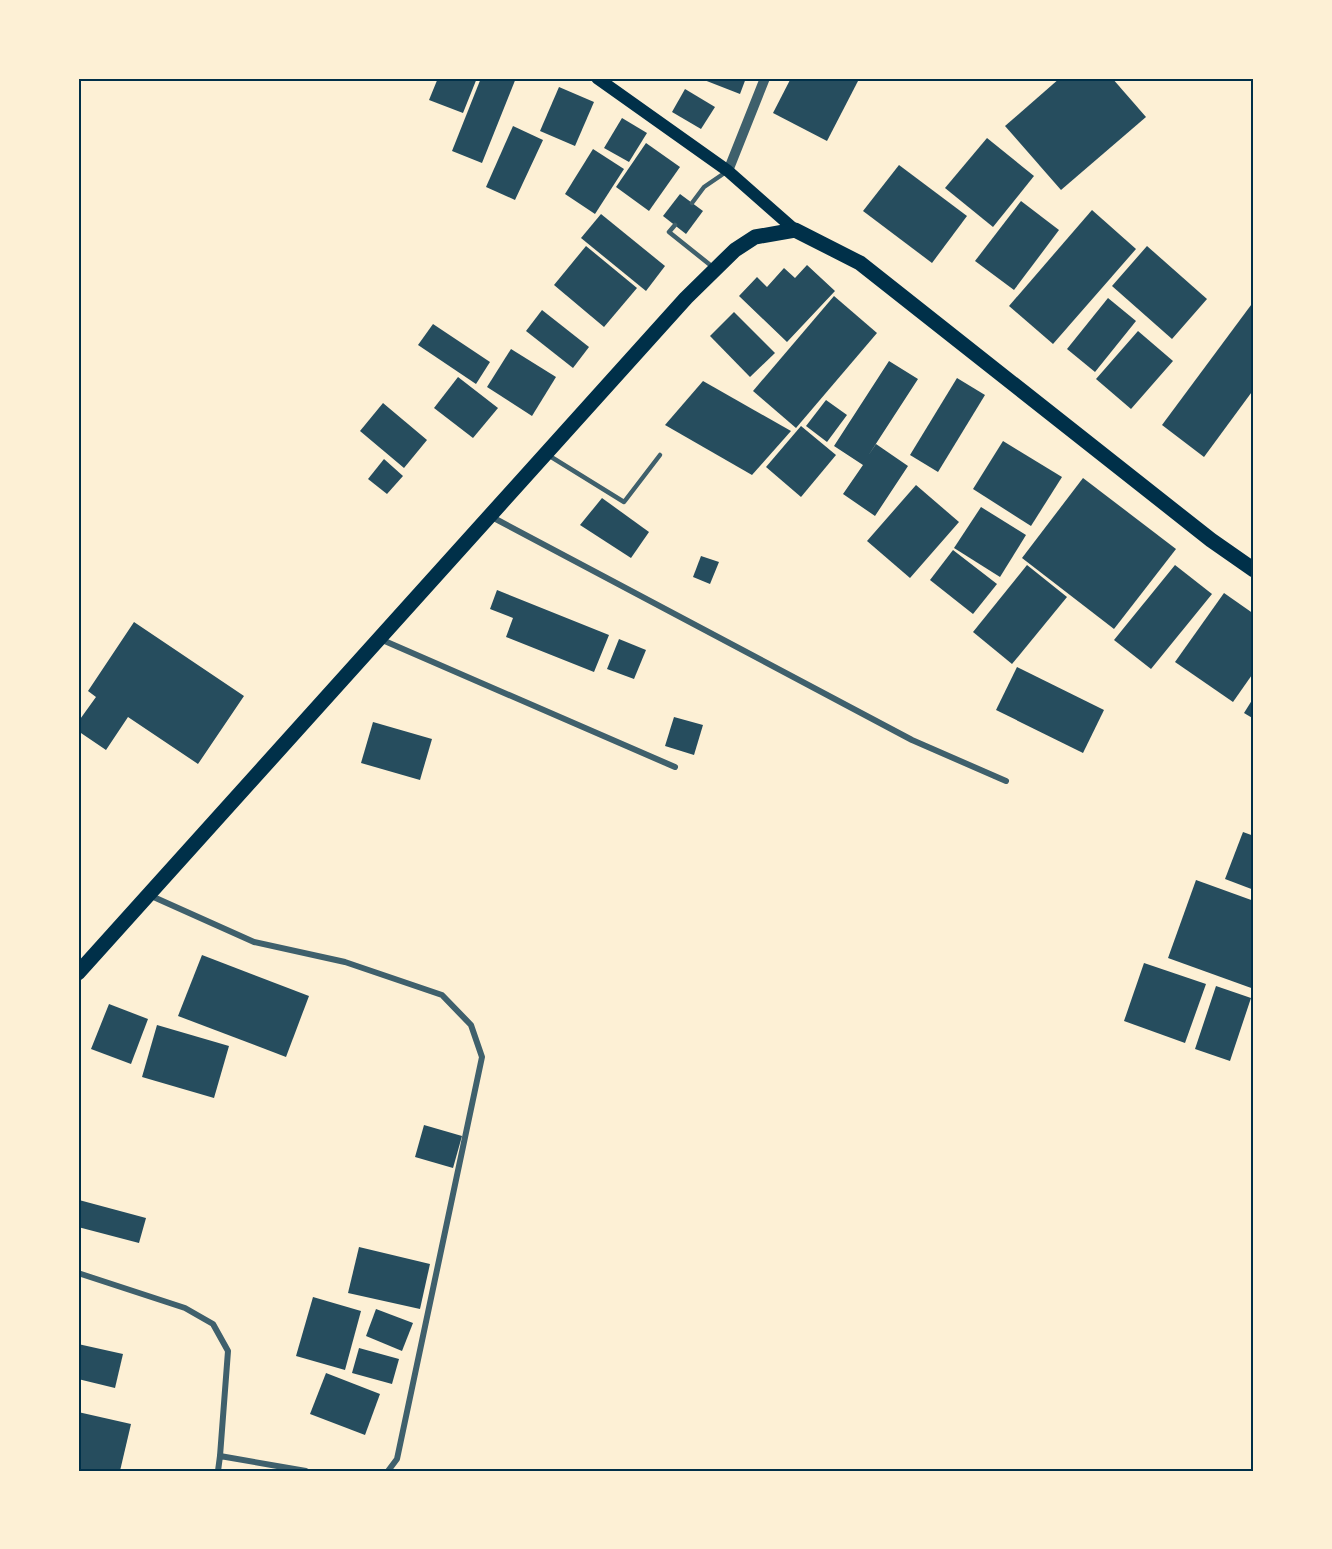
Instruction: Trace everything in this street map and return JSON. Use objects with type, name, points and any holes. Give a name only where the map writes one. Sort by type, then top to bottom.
[{"type":"main road","points":[[597,78],[728,171],[795,230],[860,263],[1210,540],[1254,570]]},
{"type":"main road","points":[[78,973],[686,298],[735,250],[754,237],[795,230]]},
{"type":"street","points":[[728,171],[765,78]]},
{"type":"street","points":[[489,515],[912,740],[1005,781]]},
{"type":"street","points":[[379,639],[675,767]]},
{"type":"street","points":[[148,895],[254,942],[345,962],[442,995],[471,1025],[482,1056],[397,1459],[388,1471]]},
{"type":"street","points":[[78,1273],[185,1308],[213,1324],[228,1351],[218,1471]]},
{"type":"street","points":[[220,1455],[306,1471]]},
{"type":"lane","points":[[692,203],[704,187],[728,171]]},
{"type":"lane","points":[[675,225],[669,232],[716,269]]},
{"type":"lane","points":[[545,453],[624,502],[660,455]]},
{"type":"building","points":[[438,78],[477,78],[463,113],[429,100]]},
{"type":"building","points":[[481,78],[516,78],[482,163],[452,151]]},
{"type":"building","points":[[699,78],[746,78],[740,94]]},
{"type":"building","points":[[791,78],[852,78],[858,81],[827,141],[773,113]]},
{"type":"building","points":[[1060,78],[1112,78],[1146,117],[1061,190],[1005,126]]},
{"type":"building","points":[[559,87],[594,102],[575,146],[540,131]]},
{"type":"building","points":[[685,89],[715,107],[701,129],[672,112]]},
{"type":"building","points":[[622,118],[647,133],[629,162],[604,148]]},
{"type":"building","points":[[513,126],[543,140],[515,200],[486,187]]},
{"type":"building","points":[[987,138],[1034,176],[993,227],[945,188]]},
{"type":"building","points":[[646,143],[680,167],[649,211],[616,187]]},
{"type":"building","points":[[593,149],[624,169],[595,214],[565,194]]},
{"type":"building","points":[[899,165],[967,216],[932,263],[863,211]]},
{"type":"building","points":[[680,194],[703,211],[686,234],[663,216]]},
{"type":"building","points":[[1021,201],[1059,230],[1014,290],[975,261]]},
{"type":"building","points":[[1092,210],[1136,249],[1053,344],[1009,306]]},
{"type":"building","points":[[601,214],[665,266],[646,291],[581,238]]},
{"type":"building","points":[[586,246],[637,288],[604,327],[554,285]]},
{"type":"building","points":[[1147,246],[1207,299],[1172,339],[1112,286]]},
{"type":"building","points":[[807,265],[835,291],[787,342],[739,296],[757,277],[767,287],[784,268],[795,278]]},
{"type":"building","points":[[834,296],[877,333],[796,428],[753,391]]},
{"type":"building","points":[[1108,298],[1136,321],[1095,372],[1067,349]]},
{"type":"building","points":[[1254,301],[1254,389],[1204,457],[1162,425]]},
{"type":"building","points":[[542,310],[589,347],[573,368],[526,331]]},
{"type":"building","points":[[734,312],[775,353],[750,377],[710,336]]},
{"type":"building","points":[[433,324],[490,362],[476,384],[418,345]]},
{"type":"building","points":[[1138,331],[1173,361],[1131,409],[1096,379]]},
{"type":"building","points":[[511,349],[556,377],[532,416],[487,387]]},
{"type":"building","points":[[889,361],[918,379],[868,456],[876,444],[908,466],[875,516],[843,494],[863,465],[834,446]]},
{"type":"building","points":[[458,377],[498,408],[473,438],[434,408]]},
{"type":"building","points":[[957,378],[985,395],[938,472],[910,455]]},
{"type":"building","points":[[703,381],[791,431],[752,475],[665,425]]},
{"type":"building","points":[[826,400],[847,415],[827,442],[806,426]]},
{"type":"building","points":[[383,403],[427,440],[404,468],[360,431]]},
{"type":"building","points":[[801,426],[836,455],[801,497],[766,467]]},
{"type":"building","points":[[1003,441],[1062,477],[1031,526],[973,489]]},
{"type":"building","points":[[384,459],[403,476],[387,494],[368,479]]},
{"type":"building","points":[[1083,478],[1176,549],[1114,629],[1022,558]]},
{"type":"building","points":[[916,485],[959,522],[910,578],[867,541]]},
{"type":"building","points":[[602,498],[649,532],[631,558],[580,525]]},
{"type":"building","points":[[981,507],[1026,535],[1000,577],[954,548]]},
{"type":"building","points":[[953,550],[997,584],[973,614],[930,580]]},
{"type":"building","points":[[701,556],[719,562],[710,584],[693,577]]},
{"type":"building","points":[[1027,565],[1067,597],[1012,664],[973,632]]},
{"type":"building","points":[[1175,565],[1212,594],[1151,669],[1114,640]]},
{"type":"building","points":[[497,590],[609,635],[594,672],[506,637],[513,618],[490,609]]},
{"type":"building","points":[[1224,593],[1254,614],[1254,672],[1233,702],[1175,662]]},
{"type":"building","points":[[134,622],[244,696],[198,764],[128,717],[106,750],[78,731],[78,722],[96,697],[88,691]]},
{"type":"building","points":[[619,639],[646,650],[634,679],[607,669]]},
{"type":"building","points":[[1017,667],[1104,710],[1083,753],[996,710]]},
{"type":"building","points":[[1254,697],[1254,719],[1244,713]]},
{"type":"building","points":[[674,717],[703,725],[694,755],[665,746]]},
{"type":"building","points":[[373,722],[432,739],[420,780],[361,763]]},
{"type":"building","points":[[1243,832],[1254,836],[1254,890],[1225,879]]},
{"type":"building","points":[[1196,880],[1254,901],[1254,989],[1168,958]]},
{"type":"building","points":[[202,955],[309,996],[286,1057],[178,1016]]},
{"type":"building","points":[[1144,963],[1206,984],[1185,1043],[1124,1021]]},
{"type":"building","points":[[1216,986],[1251,998],[1230,1061],[1195,1049]]},
{"type":"building","points":[[109,1004],[148,1019],[131,1064],[91,1049]]},
{"type":"building","points":[[157,1025],[229,1046],[214,1098],[142,1077]]},
{"type":"building","points":[[424,1125],[462,1136],[453,1168],[415,1157]]},
{"type":"building","points":[[79,1200],[146,1218],[139,1243],[78,1227]]},
{"type":"building","points":[[359,1247],[430,1264],[420,1309],[348,1293]]},
{"type":"building","points":[[313,1297],[361,1311],[345,1370],[296,1356]]},
{"type":"building","points":[[376,1309],[413,1323],[402,1351],[366,1336]]},
{"type":"building","points":[[78,1344],[123,1354],[115,1388],[78,1379]]},
{"type":"building","points":[[359,1348],[399,1359],[392,1384],[352,1373]]},
{"type":"building","points":[[326,1373],[380,1394],[365,1435],[310,1414]]},
{"type":"building","points":[[78,1412],[131,1424],[120,1471],[78,1471]]}]
